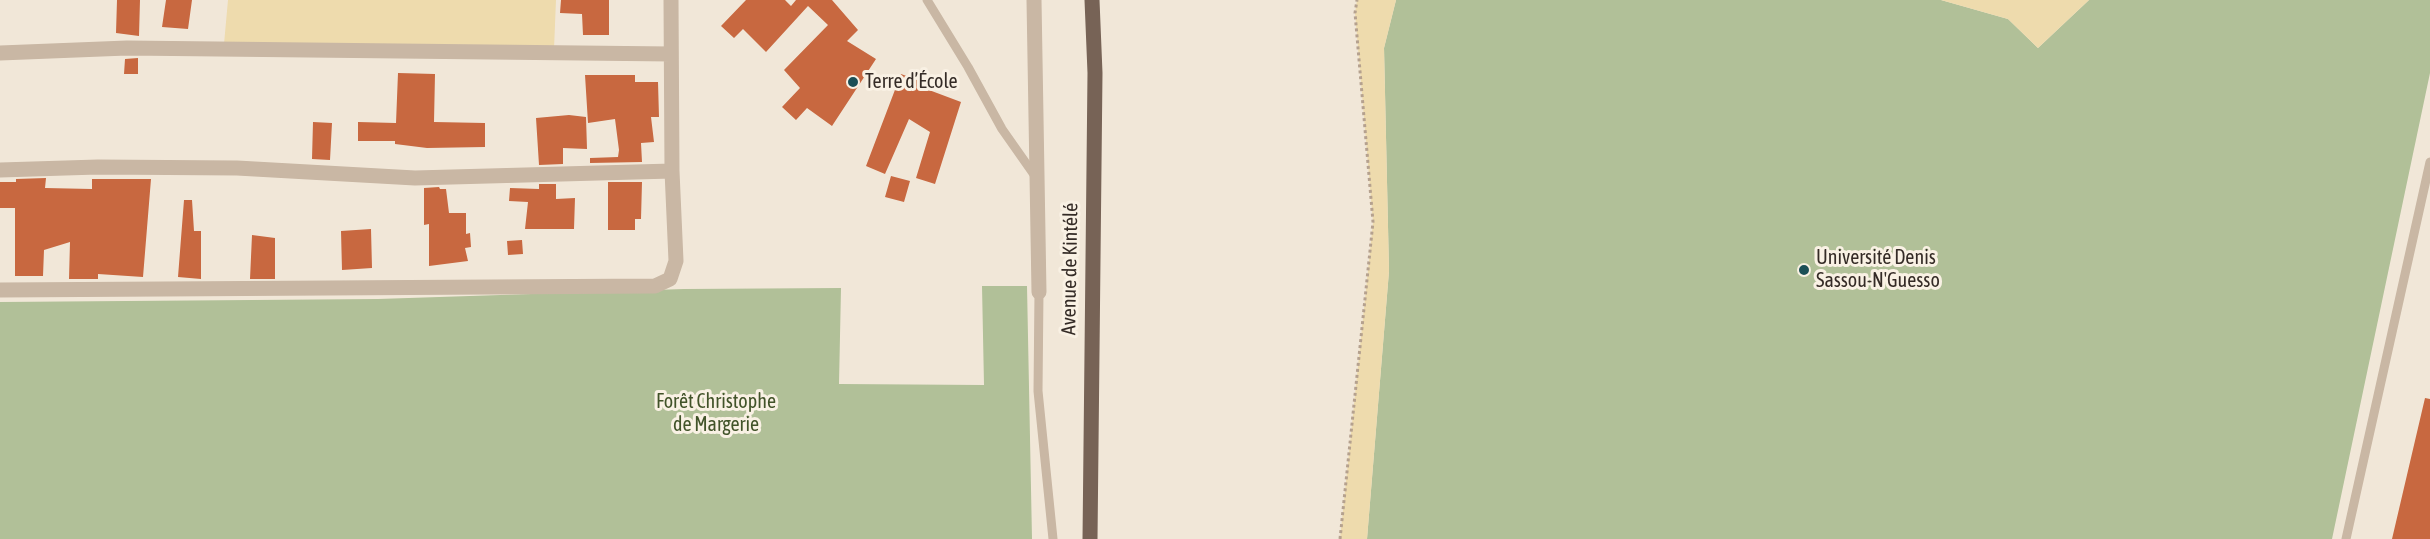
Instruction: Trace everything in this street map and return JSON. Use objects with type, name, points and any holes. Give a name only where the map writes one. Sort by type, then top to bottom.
[{"type":"main road","name":"Avenue de Kintélé","points":[[1090,539],[1095,73],[1092,0]]},
{"type":"street","points":[[0,290],[655,286],[670,279],[676,261],[672,171],[671,0]]},
{"type":"street","points":[[1034,0],[1039,292]]},
{"type":"street","points":[[0,53],[127,48],[671,54]]},
{"type":"street","points":[[0,170],[98,166],[237,168],[415,178],[672,171]]},
{"type":"lane","points":[[927,0],[1002,129],[1037,178]]},
{"type":"lane","points":[[2346,539],[2430,162]]},
{"type":"lane","points":[[1039,292],[1038,391],[1053,539]]},
{"type":"path","points":[[1340,539],[1373,222],[1355,13],[1357,0]]},
{"type":"green space","name":"Université Denis Sassou-N'Guesso","points":[[1396,0],[1941,0],[2008,19],[2038,48],[2089,0],[2430,0],[2430,73],[2332,539],[1367,539],[1389,271],[1384,48]]},
{"type":"green space","name":"Forêt Christophe de Margerie","points":[[982,286],[1027,286],[1032,539],[0,539],[0,302],[378,299],[684,289],[841,288],[839,384],[984,385]]},
{"type":"sand","points":[[228,0],[556,0],[554,49],[224,44]]},
{"type":"sand","points":[[1357,0],[1396,0],[1384,48],[1389,271],[1367,539],[1340,539],[1373,222],[1355,13]]},
{"type":"sand","points":[[1941,0],[2089,0],[2038,48],[2008,19]]},
{"type":"building","points":[[117,0],[140,0],[139,36],[116,33]]},
{"type":"building","points":[[166,0],[192,0],[188,29],[162,27]]},
{"type":"building","points":[[561,0],[609,0],[609,35],[583,35],[582,14],[560,13]]},
{"type":"building","points":[[746,0],[785,0],[791,6],[796,0],[832,0],[858,30],[847,41],[876,59],[832,126],[807,108],[796,120],[782,107],[800,88],[784,70],[828,25],[808,6],[766,52],[743,29],[734,38],[721,26]]},
{"type":"building","points":[[138,58],[138,74],[124,74],[125,59]]},
{"type":"building","points":[[398,73],[435,74],[434,122],[485,123],[485,147],[427,148],[395,144],[395,141],[358,141],[358,122],[396,123]]},
{"type":"building","points":[[901,74],[923,82],[921,87],[961,102],[935,184],[916,178],[930,132],[909,119],[885,174],[866,166]]},
{"type":"building","points":[[585,75],[635,75],[635,82],[658,82],[659,117],[651,117],[654,142],[641,143],[642,162],[590,163],[590,158],[618,157],[619,150],[615,119],[588,123]]},
{"type":"building","points":[[569,115],[586,117],[587,149],[563,148],[563,164],[539,165],[536,118]]},
{"type":"building","points":[[313,122],[332,123],[330,160],[312,159]]},
{"type":"building","points":[[891,176],[910,181],[904,202],[885,197]]},
{"type":"building","points":[[46,178],[45,188],[92,189],[92,179],[151,179],[143,277],[98,274],[98,279],[69,279],[70,242],[44,250],[43,276],[15,276],[15,208],[0,208],[0,182]]},
{"type":"building","points":[[608,182],[642,182],[641,219],[635,219],[635,230],[608,230]]},
{"type":"building","points":[[539,184],[556,184],[556,199],[575,198],[574,229],[525,229],[528,202],[509,201],[510,188],[539,189]]},
{"type":"building","points":[[424,188],[446,189],[449,213],[466,213],[466,234],[470,233],[471,247],[465,248],[468,261],[429,266],[429,224],[424,225]]},
{"type":"building","points":[[184,200],[192,200],[194,231],[201,231],[201,279],[178,277]]},
{"type":"building","points":[[371,229],[372,268],[342,270],[341,231]]},
{"type":"building","points":[[252,235],[275,238],[275,279],[250,279]]},
{"type":"building","points":[[522,240],[523,254],[508,255],[507,241]]},
{"type":"building","points":[[2425,398],[2430,399],[2430,539],[2392,539]]},
{"type":"place","name":"Terre d’École","points":[[853,82]]},
{"type":"place","name":"Université Denis Sassou-N'Guesso","points":[[1804,270]]}]
